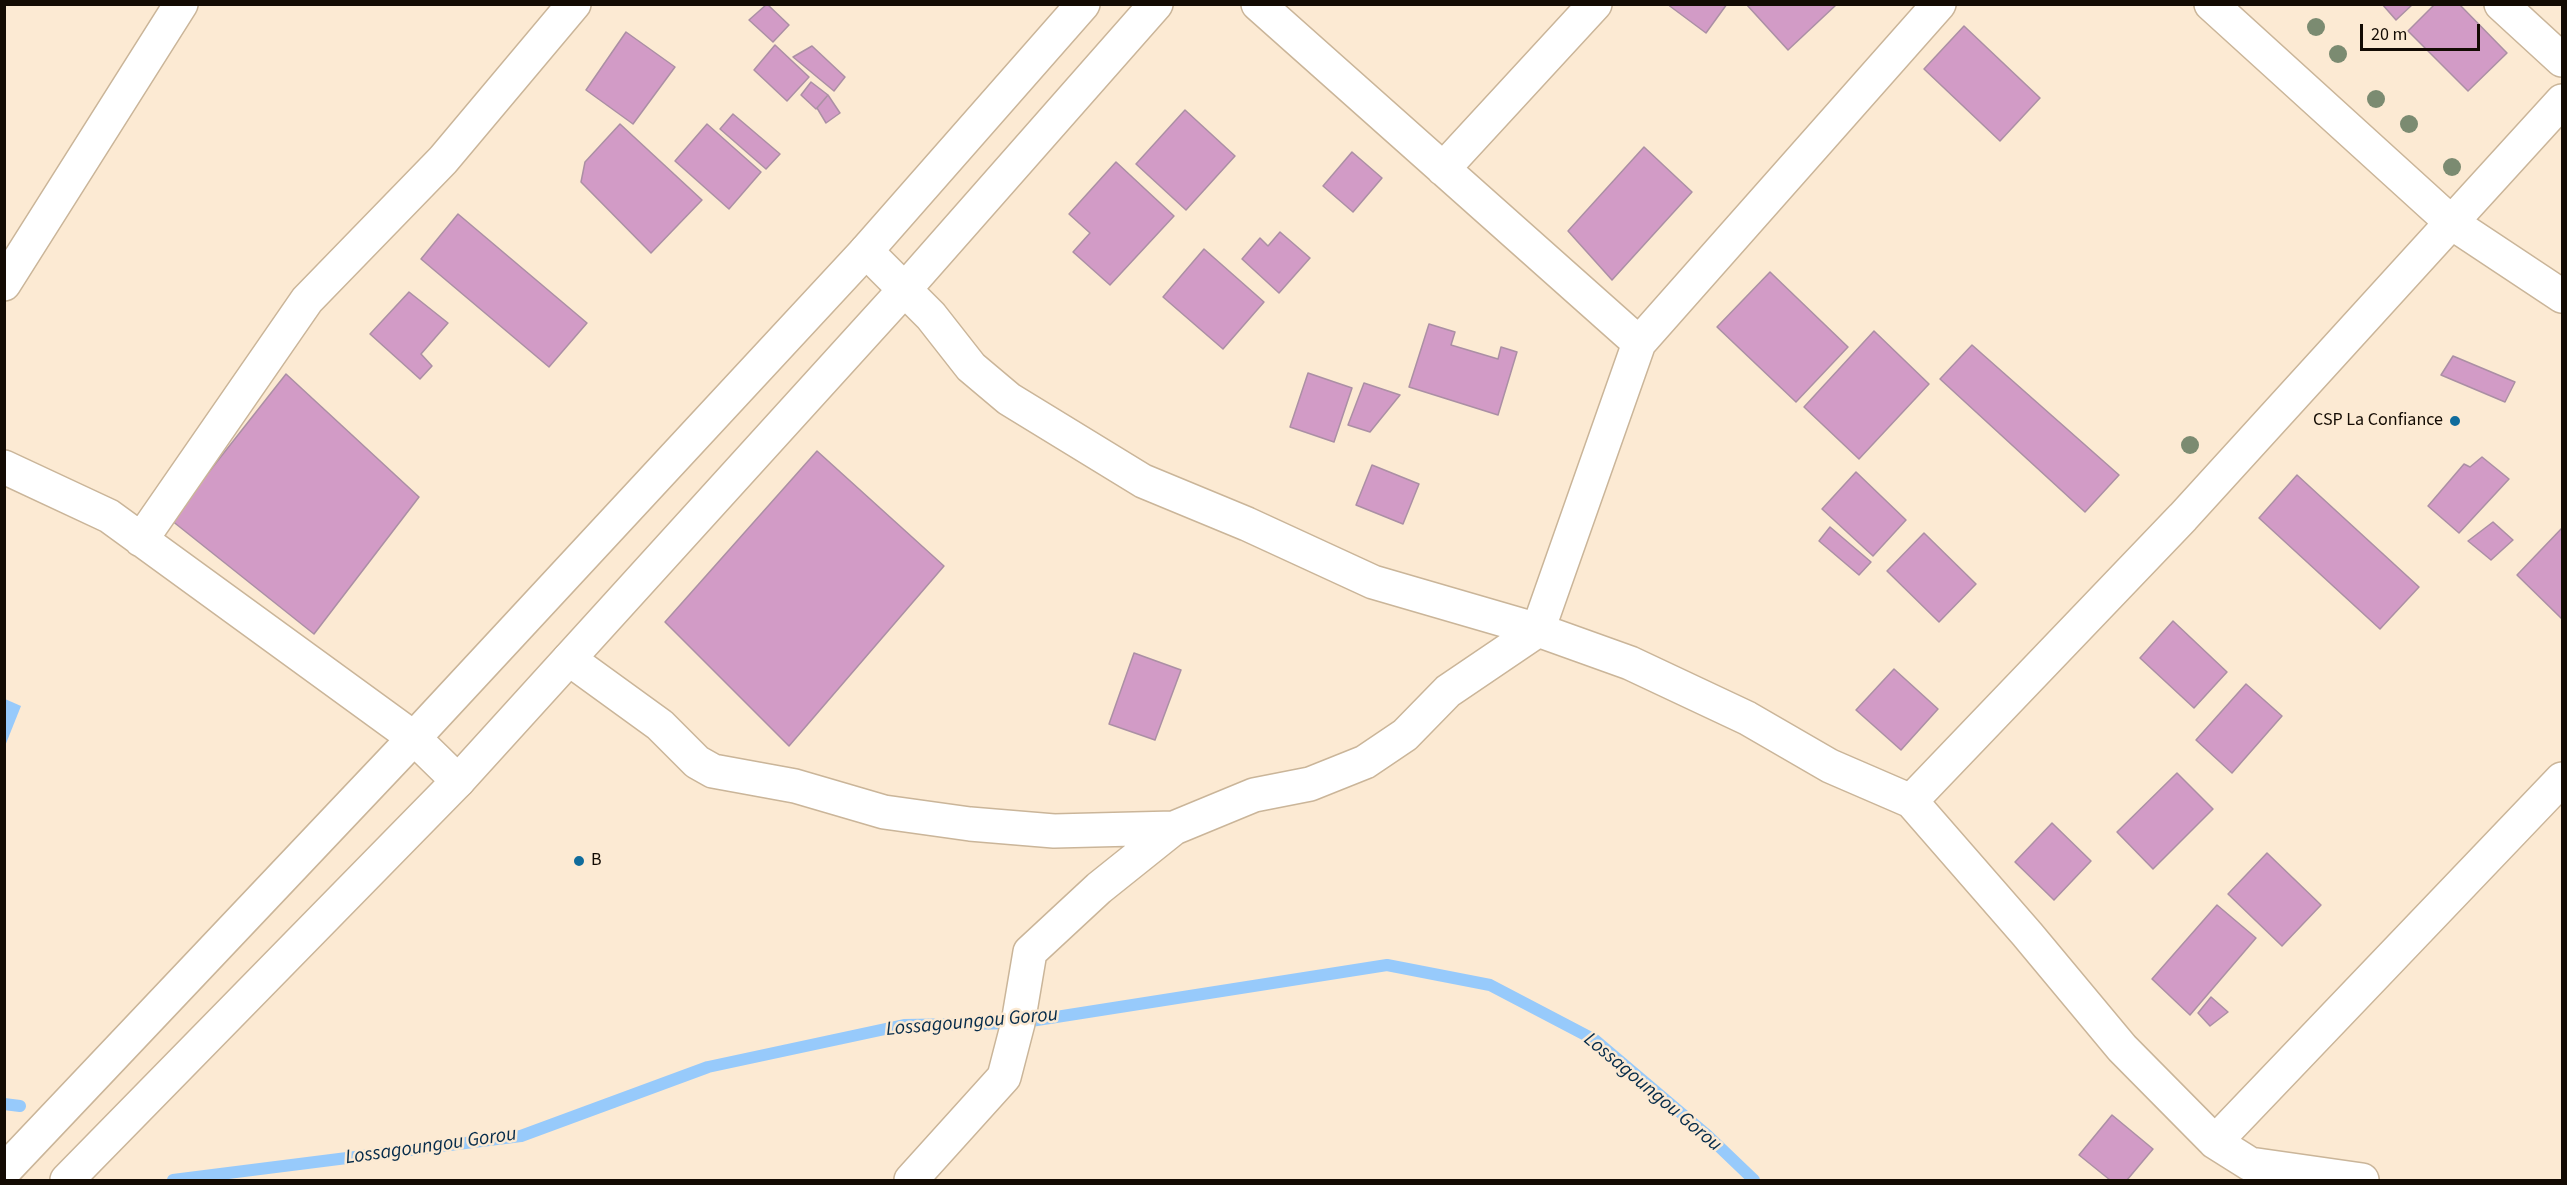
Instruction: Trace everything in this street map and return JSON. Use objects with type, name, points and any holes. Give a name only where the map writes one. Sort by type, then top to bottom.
[{"type":"street","points":[[4,284],[181,4]]},
{"type":"street","points":[[141,540],[308,300],[443,160],[574,4]]},
{"type":"street","points":[[4,1171],[414,738],[866,251],[1083,4]]},
{"type":"street","points":[[67,1180],[459,781],[905,289],[1156,4]]},
{"type":"street","points":[[1258,4],[1638,343]]},
{"type":"street","points":[[1443,169],[1595,4]]},
{"type":"street","points":[[911,1180],[1004,1077],[1018,1023],[1030,952],[1099,888],[1174,828],[1254,795],[1310,783],[1365,762],[1405,735],[1448,692],[1538,630],[1638,343],[1939,4]]},
{"type":"street","points":[[2211,4],[2452,223],[2562,296]]},
{"type":"street","points":[[2501,4],[2562,60]]},
{"type":"street","points":[[1911,801],[2183,517],[2562,101]]},
{"type":"street","points":[[866,251],[931,315],[971,367],[1010,399],[1143,481],[1246,524],[1373,582],[1538,630],[1630,663],[1747,718],[1830,766],[1911,801],[2027,934],[2122,1048],[2215,1142],[2250,1164],[2362,1180]]},
{"type":"street","points":[[4,467],[109,516],[414,738],[459,781]]},
{"type":"street","points":[[569,659],[660,725],[697,762],[713,771],[795,786],[884,812],[970,824],[1054,831],[1174,828]]},
{"type":"street","points":[[2215,1142],[2562,779]]},
{"type":"water","points":[[5,699],[21,706],[5,746]]},
{"type":"building","points":[[767,4],[789,25],[773,42],[749,20]]},
{"type":"building","points":[[1667,4],[1727,4],[1706,33]]},
{"type":"building","points":[[1746,4],[1835,4],[1836,5],[1788,50]]},
{"type":"building","points":[[2382,4],[2413,4],[2396,20]]},
{"type":"building","points":[[2435,4],[2459,4],[2507,53],[2468,91],[2408,31]]},
{"type":"building","points":[[1964,26],[2040,98],[2000,141],[1924,69]]},
{"type":"building","points":[[626,32],[675,67],[633,124],[586,90]]},
{"type":"building","points":[[775,45],[809,77],[787,101],[754,70]]},
{"type":"building","points":[[812,46],[845,77],[834,91],[793,57]]},
{"type":"building","points":[[811,82],[828,95],[816,109],[801,95]]},
{"type":"building","points":[[828,95],[840,113],[826,123],[817,108]]},
{"type":"building","points":[[1185,110],[1235,156],[1186,210],[1136,164]]},
{"type":"building","points":[[733,114],[780,154],[766,169],[720,129]]},
{"type":"building","points":[[620,124],[702,200],[651,253],[581,182],[585,162]]},
{"type":"building","points":[[707,124],[761,172],[729,209],[675,161]]},
{"type":"building","points":[[1644,147],[1692,192],[1612,280],[1568,231]]},
{"type":"building","points":[[1352,152],[1382,178],[1353,212],[1323,186]]},
{"type":"building","points":[[1116,162],[1174,216],[1110,285],[1073,252],[1090,233],[1069,214]]},
{"type":"building","points":[[458,214],[587,323],[549,367],[421,259]]},
{"type":"building","points":[[1280,232],[1310,258],[1279,293],[1242,259],[1260,238],[1268,246]]},
{"type":"building","points":[[1204,249],[1264,302],[1223,349],[1163,297]]},
{"type":"building","points":[[1770,272],[1848,347],[1796,402],[1717,327]]},
{"type":"building","points":[[409,292],[448,323],[421,354],[432,366],[420,379],[370,334]]},
{"type":"building","points":[[1429,324],[1455,332],[1451,345],[1498,359],[1501,347],[1517,352],[1498,415],[1409,387]]},
{"type":"building","points":[[1874,331],[1929,384],[1859,459],[1804,407]]},
{"type":"building","points":[[1972,345],[2119,475],[2085,512],[1940,379]]},
{"type":"building","points":[[2453,356],[2515,382],[2505,402],[2441,375]]},
{"type":"building","points":[[1308,373],[1352,388],[1334,442],[1290,427]]},
{"type":"building","points":[[286,374],[419,497],[314,634],[171,520]]},
{"type":"building","points":[[1364,383],[1400,395],[1370,432],[1348,425]]},
{"type":"building","points":[[817,451],[944,566],[789,746],[665,622]]},
{"type":"building","points":[[2482,457],[2509,479],[2459,533],[2428,506],[2464,464],[2470,467]]},
{"type":"building","points":[[1372,465],[1419,484],[1403,524],[1356,505]]},
{"type":"building","points":[[1856,472],[1906,520],[1873,556],[1822,509]]},
{"type":"building","points":[[2297,475],[2419,587],[2380,629],[2259,518]]},
{"type":"building","points":[[2493,522],[2513,540],[2491,560],[2468,541]]},
{"type":"building","points":[[1830,527],[1871,562],[1859,575],[1819,541]]},
{"type":"building","points":[[2562,528],[2562,619],[2517,575]]},
{"type":"building","points":[[1924,533],[1976,584],[1939,622],[1887,571]]},
{"type":"building","points":[[2173,621],[2227,672],[2194,708],[2140,658]]},
{"type":"building","points":[[1134,653],[1181,670],[1155,740],[1109,724]]},
{"type":"building","points":[[1894,669],[1938,709],[1901,750],[1856,710]]},
{"type":"building","points":[[2246,684],[2282,716],[2232,773],[2196,740]]},
{"type":"building","points":[[2177,773],[2213,809],[2153,869],[2117,832]]},
{"type":"building","points":[[2052,823],[2091,861],[2054,900],[2015,862]]},
{"type":"building","points":[[2267,853],[2321,905],[2282,946],[2228,894]]},
{"type":"building","points":[[2217,905],[2256,938],[2190,1015],[2152,979]]},
{"type":"building","points":[[2211,997],[2228,1012],[2210,1026],[2198,1013]]},
{"type":"building","points":[[2112,1115],[2153,1149],[2127,1180],[2110,1180],[2079,1155]]},
{"type":"waterway","name":"Lossagoungou Gorou","points":[[173,1180],[521,1136],[708,1067],[904,1025],[1018,1023],[1387,965],[1490,985],[1595,1040],[1707,1135],[1754,1180]]},
{"type":"waterway","name":"Lossagoungou Gorou","points":[[4,1104],[20,1106]]},
{"type":"place","name":"CSP La Confiance","points":[[2455,421]]},
{"type":"place","name":"B","points":[[579,861]]}]
